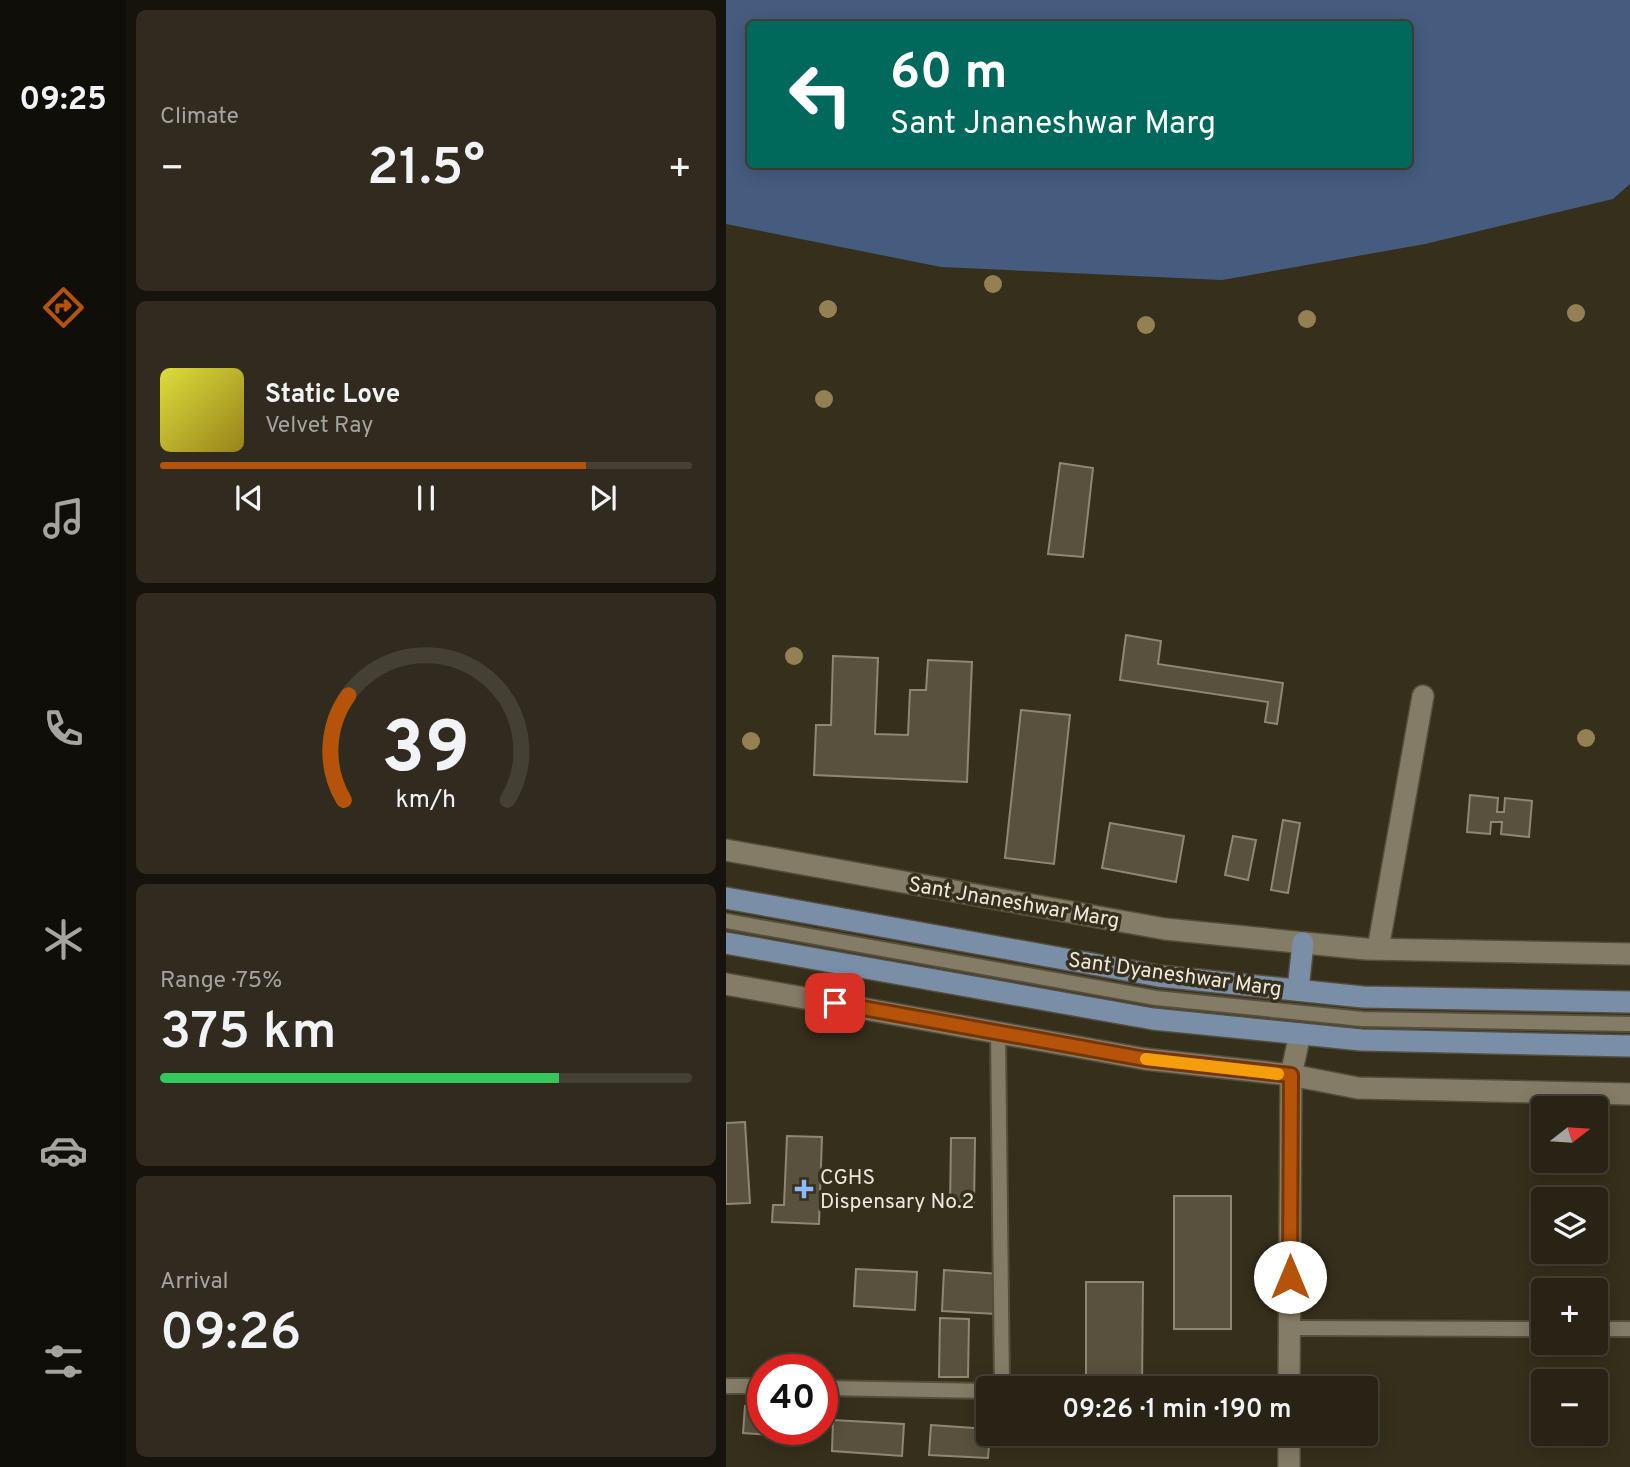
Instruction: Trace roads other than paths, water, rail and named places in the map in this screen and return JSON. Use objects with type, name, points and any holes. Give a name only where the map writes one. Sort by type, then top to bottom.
[{"type":"main road","name":"Sant Dyaneshwar Marg","points":[[726,898],[1159,976],[1363,997],[1630,1002]]},
{"type":"main road","name":"Sant Dyaneshwar Marg","points":[[726,943],[1153,1019],[1361,1040],[1630,1046]]},
{"type":"main road","points":[[1298,990],[1303,943]]},
{"type":"street","points":[[1378,949],[1423,696]]},
{"type":"street","name":"Sant Jnaneshwar Marg","points":[[726,850],[1165,929],[1378,949],[1630,954]]},
{"type":"street","points":[[726,984],[1145,1059],[1291,1075],[1358,1088],[1630,1094]]},
{"type":"street","points":[[1289,1376],[1291,1075],[1300,1034]]},
{"type":"street","points":[[1289,1446],[1289,1467]]},
{"type":"lane","points":[[726,921],[1156,998],[1362,1018],[1630,1024]]},
{"type":"lane","points":[[998,1032],[1002,1376]]},
{"type":"lane","points":[[1290,1328],[1531,1329]]},
{"type":"lane","points":[[1608,1329],[1630,1329]]},
{"type":"lane","points":[[726,1386],[747,1387]]},
{"type":"lane","points":[[838,1388],[976,1391]]},
{"type":"water","points":[[726,0],[1630,0],[1630,184],[1613,199],[1425,244],[1222,280],[941,267],[726,224]]},
{"type":"place","name":"CGHS Dispensary No.2","points":[[804,1189]]}]
